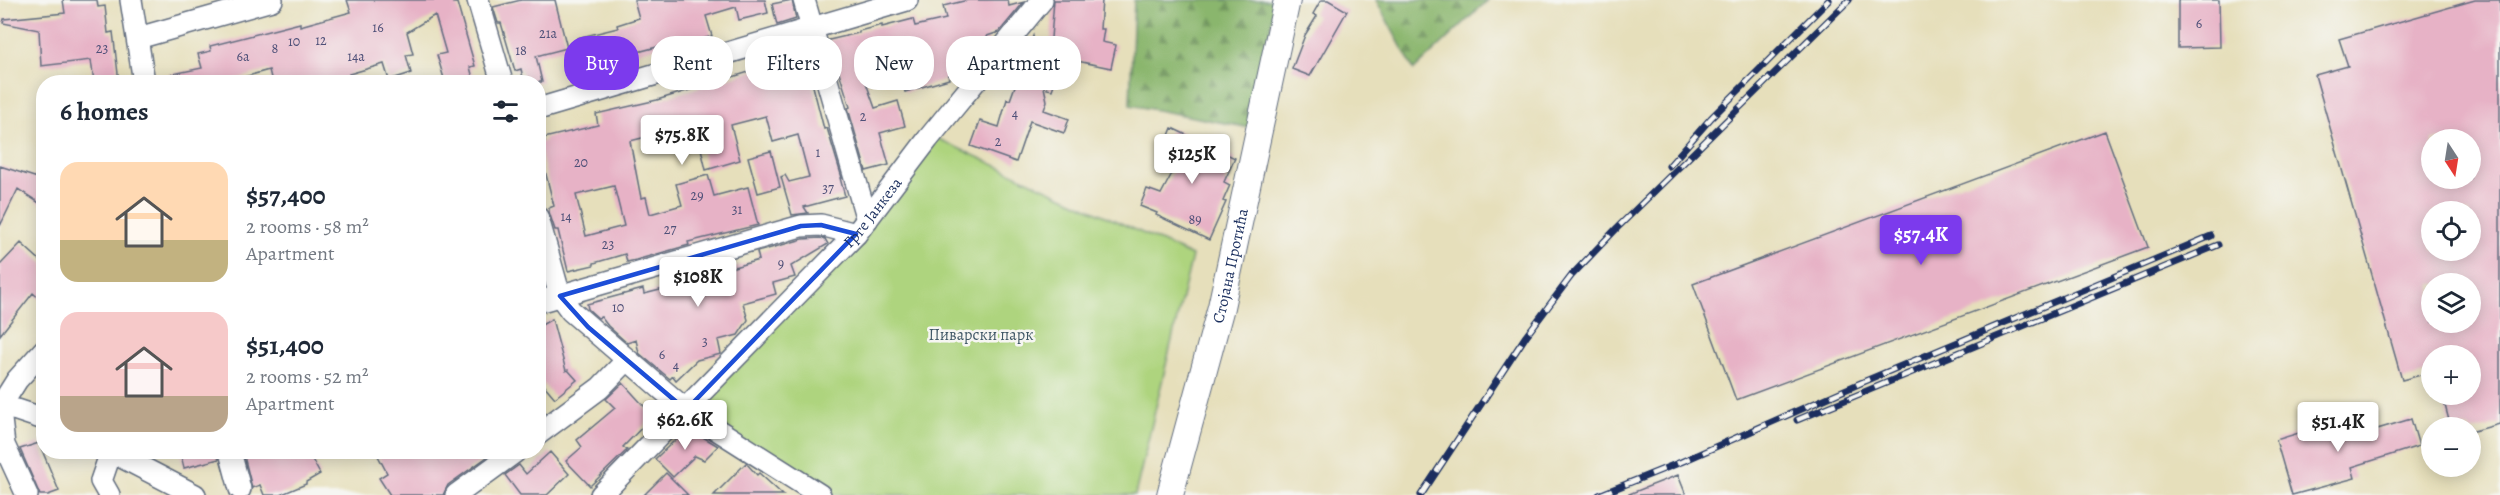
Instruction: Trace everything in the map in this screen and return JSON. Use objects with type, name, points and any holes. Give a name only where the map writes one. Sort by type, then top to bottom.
[{"type":"main road","name":"Стојана Протића","points":[[1170,495],[1221,307],[1287,0]]},
{"type":"street","points":[[131,0],[143,75]]},
{"type":"street","points":[[138,38],[272,0]]},
{"type":"street","points":[[478,0],[500,75]]},
{"type":"street","points":[[546,300],[801,226],[862,227],[804,0]]},
{"type":"street","points":[[546,107],[907,0]]},
{"type":"street","name":"Грге Јанкеза","points":[[601,495],[862,227],[928,139],[1042,0]]},
{"type":"street","points":[[546,246],[560,296],[582,322],[686,410],[820,495]]},
{"type":"street","points":[[27,495],[4,445],[0,408],[17,380],[36,360]]},
{"type":"street","points":[[546,428],[588,398],[626,361]]},
{"type":"street","points":[[0,408],[17,410],[36,416]]},
{"type":"street","points":[[109,459],[101,481],[110,495]]},
{"type":"street","points":[[125,459],[195,495]]},
{"type":"street","points":[[232,459],[240,489]]},
{"type":"street","points":[[456,495],[505,459]]},
{"type":"highlighted area","points":[[821,225],[856,234],[765,328],[686,410],[588,327],[560,296],[801,226]]},
{"type":"green space","points":[[1134,0],[1276,0],[1251,128],[1130,105]]},
{"type":"green space","points":[[1376,0],[1488,0],[1414,70]]},
{"type":"green space","name":"Пиварски парк","points":[[932,136],[1192,256],[1135,495],[828,495],[690,406]]},
{"type":"building","points":[[63,0],[97,0],[98,7],[105,6],[108,33],[113,32],[118,75],[93,75],[91,60],[41,66],[39,30],[3,23],[4,19],[65,13]]},
{"type":"building","points":[[347,0],[459,0],[454,3],[457,3],[475,66],[470,67],[472,75],[443,75],[437,55],[446,53],[435,15],[407,32],[413,54],[406,55],[411,73],[405,75],[387,75],[384,64],[349,75],[270,75],[269,70],[251,75],[168,75],[202,68],[198,54],[211,51],[210,46],[351,12]]},
{"type":"building","points":[[521,0],[555,0],[564,36],[564,49],[536,56],[540,75],[522,75],[521,69],[515,71],[501,23],[498,23],[493,7]]},
{"type":"building","points":[[634,0],[765,0],[768,13],[739,20],[736,7],[706,16],[712,36],[651,36],[651,49],[639,52],[639,36],[585,36],[618,28],[617,25],[639,18]]},
{"type":"building","points":[[792,0],[796,19],[777,25],[772,4]]},
{"type":"building","points":[[968,0],[1008,0],[1009,6],[1024,2],[999,32],[987,36],[946,36],[946,80],[934,83],[934,36],[854,36],[854,90],[869,90],[875,108],[898,101],[905,126],[880,133],[889,165],[866,171],[842,81],[842,37],[913,19],[915,26],[946,19],[943,6]]},
{"type":"building","points":[[1054,0],[1102,0],[1100,29],[1104,29],[1102,42],[1116,45],[1111,68],[1081,62],[1081,36],[1051,36]]},
{"type":"building","points":[[1321,0],[1328,0],[1347,11],[1310,76],[1292,69],[1305,35],[1317,16],[1313,14]]},
{"type":"building","points":[[2178,0],[2219,0],[2220,47],[2178,48]]},
{"type":"building","points":[[2475,0],[2500,0],[2500,424],[2481,429],[2481,417],[2448,417],[2445,405],[2481,405],[2481,345],[2421,345],[2421,375],[2402,380],[2315,75],[2348,66],[2339,39]]},
{"type":"building","points":[[745,73],[745,90],[814,90],[824,129],[827,128],[842,178],[840,178],[845,196],[804,207],[808,213],[792,215],[781,177],[785,175],[789,182],[809,177],[798,135],[773,142],[766,116],[731,125],[740,160],[706,170],[699,140],[670,148],[666,132],[630,141],[641,198],[646,197],[650,214],[682,205],[676,184],[708,175],[714,196],[748,187],[758,225],[688,242],[689,245],[636,260],[627,262],[625,254],[568,271],[558,230],[555,230],[549,212],[549,208],[554,206],[546,174],[546,138],[598,125],[596,114],[690,90],[733,90],[733,77]],"holes":[[[614,186],[624,226],[586,236],[576,195]]]},
{"type":"building","points":[[1014,90],[1045,90],[1047,101],[1044,110],[1069,119],[1064,133],[1030,121],[1016,162],[971,146],[980,121],[999,127],[1007,99],[1010,100]]},
{"type":"building","points":[[1172,128],[1235,158],[1224,182],[1230,185],[1223,201],[1226,202],[1209,240],[1140,206],[1147,189],[1161,194],[1177,164],[1160,158]]},
{"type":"building","points":[[2105,131],[2148,247],[1736,400],[1693,284]]},
{"type":"building","points":[[771,151],[780,187],[758,193],[748,157]]},
{"type":"building","points":[[0,166],[36,177],[36,201],[18,189],[0,226]]},
{"type":"building","points":[[803,239],[825,239],[828,244],[791,266],[795,277],[773,283],[776,294],[743,303],[748,320],[738,335],[718,340],[721,354],[697,360],[676,380],[673,376],[670,379],[639,353],[636,340],[627,343],[601,317],[598,318],[588,309],[587,304],[643,289],[644,294],[676,286],[674,276],[701,269],[702,276],[759,260],[757,252]]},
{"type":"building","points":[[21,243],[36,257],[36,296],[33,293],[0,335],[0,265]]},
{"type":"building","points":[[552,319],[566,371],[568,370],[577,380],[555,398],[546,387],[546,322]]},
{"type":"building","points":[[623,383],[653,416],[623,447],[627,450],[590,486],[566,461],[582,447],[577,440],[615,408],[606,399]]},
{"type":"building","points":[[2411,419],[2419,446],[2352,467],[2355,478],[2292,495],[2276,440],[2342,420],[2347,438]]},
{"type":"building","points":[[688,428],[718,446],[704,460],[695,456],[673,477],[655,459]]},
{"type":"building","points":[[36,444],[36,459],[46,459],[59,491],[40,495],[20,449]]},
{"type":"building","points":[[550,452],[569,474],[547,495],[520,495],[505,475],[519,465],[526,474],[542,459],[546,459]]},
{"type":"building","points":[[182,459],[219,459],[184,468]]},
{"type":"building","points":[[245,459],[312,459],[320,474],[306,484],[280,495],[264,495],[260,485],[252,488]]},
{"type":"building","points":[[380,459],[484,459],[448,485],[443,495],[390,495],[379,478],[387,473]]},
{"type":"building","points":[[746,463],[757,475],[759,473],[783,495],[714,495]]},
{"type":"building","points":[[666,473],[688,495],[644,495]]},
{"type":"building","points":[[1678,475],[1686,495],[1629,494]]},
{"type":"railway","points":[[1669,166],[1711,118],[1829,0]]},
{"type":"railway","points":[[1421,495],[1526,336],[1572,275],[1849,0]]},
{"type":"railway","points":[[1599,495],[2211,236]]},
{"type":"railway","points":[[1797,420],[2218,245]]}]
